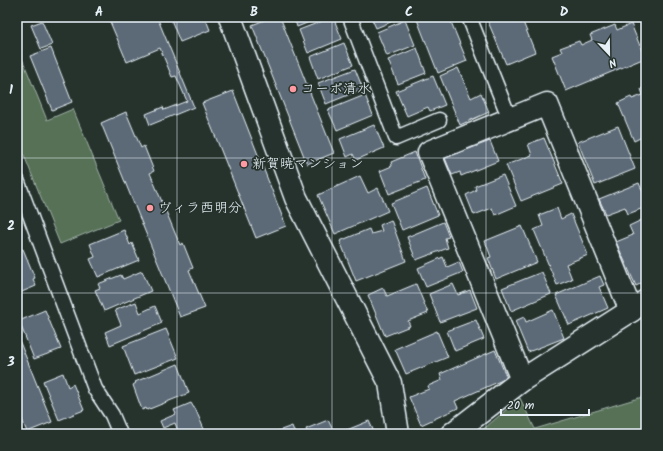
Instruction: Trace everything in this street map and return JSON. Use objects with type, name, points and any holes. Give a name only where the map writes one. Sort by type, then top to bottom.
[{"type":"street","points":[[230,17],[296,198],[390,384],[398,434]]},
{"type":"street","points":[[452,434],[522,380],[639,306],[547,104],[429,152],[522,380]]},
{"type":"lane","points":[[350,17],[396,138],[439,120]]},
{"type":"lane","points":[[469,17],[505,107]]},
{"type":"lane","points":[[17,180],[95,389],[112,415],[120,434]]},
{"type":"green space","points":[[17,46],[47,120],[73,109],[119,220],[60,244],[17,138]]},
{"type":"green space","points":[[646,397],[646,434],[474,434],[486,427],[520,398],[535,429]]},
{"type":"building","points":[[108,17],[157,17],[194,107],[150,125],[146,114],[163,107],[164,110],[187,101],[176,76],[172,77],[160,48],[127,62]]},
{"type":"building","points":[[170,17],[205,17],[210,30],[180,42]]},
{"type":"building","name":"コーポ清水","points":[[272,17],[280,17],[334,153],[307,164],[252,25]]},
{"type":"building","points":[[294,17],[322,17],[297,27]]},
{"type":"building","points":[[333,17],[342,39],[308,53],[299,30]]},
{"type":"building","points":[[371,17],[403,17],[376,28]]},
{"type":"building","points":[[416,17],[449,17],[467,61],[438,73]]},
{"type":"building","points":[[486,17],[521,17],[535,52],[506,64]]},
{"type":"building","points":[[405,20],[415,45],[387,56],[377,32]]},
{"type":"building","points":[[42,21],[52,45],[41,49],[31,25]]},
{"type":"building","points":[[631,24],[645,58],[566,91],[552,56],[562,52],[560,48],[579,41],[581,45],[592,40],[590,35],[615,25],[617,30]]},
{"type":"building","points":[[344,43],[353,65],[318,79],[310,57]]},
{"type":"building","points":[[51,48],[72,102],[52,110],[30,56]]},
{"type":"building","points":[[417,48],[426,73],[398,84],[388,60]]},
{"type":"building","points":[[458,68],[471,98],[481,93],[489,112],[460,125],[440,76]]},
{"type":"building","points":[[355,69],[363,89],[326,104],[318,83]]},
{"type":"building","points":[[433,76],[445,105],[430,111],[428,107],[407,116],[396,91]]},
{"type":"building","points":[[646,87],[646,139],[644,136],[634,141],[618,103],[631,97],[632,99],[643,95],[641,89]]},
{"type":"building","name":"新賀暁マンション","points":[[233,91],[286,226],[256,238],[202,103]]},
{"type":"building","points":[[365,95],[373,115],[337,130],[328,110]]},
{"type":"building","name":"ヴィラ西明分","points":[[126,112],[141,148],[144,146],[154,171],[150,173],[180,245],[183,243],[193,268],[189,270],[205,308],[180,317],[101,123]]},
{"type":"building","points":[[374,125],[384,148],[356,160],[353,154],[347,157],[340,139]]},
{"type":"building","points":[[618,126],[635,169],[595,185],[578,142]]},
{"type":"building","points":[[544,138],[563,184],[521,201],[506,165],[532,155],[528,144]]},
{"type":"building","points":[[490,141],[498,161],[461,176],[460,172],[452,175],[445,158]]},
{"type":"building","points":[[415,152],[425,180],[389,194],[380,171],[392,166],[391,162]]},
{"type":"building","points":[[503,175],[516,206],[495,215],[492,208],[474,215],[466,195],[476,190],[475,186]]},
{"type":"building","points":[[360,176],[368,193],[378,188],[388,211],[335,234],[318,195]]},
{"type":"building","points":[[639,183],[646,199],[646,207],[628,214],[625,207],[606,214],[599,199]]},
{"type":"building","points":[[427,188],[438,215],[402,230],[391,203]]},
{"type":"building","points":[[557,208],[561,219],[571,214],[588,255],[566,264],[572,279],[557,285],[534,230],[543,226],[539,215]]},
{"type":"building","points":[[646,218],[646,281],[636,286],[616,242],[633,235],[629,226]]},
{"type":"building","points":[[391,220],[406,261],[356,281],[340,241],[369,229],[371,234],[382,231],[380,225]]},
{"type":"building","points":[[443,222],[449,237],[445,238],[448,248],[416,260],[407,237]]},
{"type":"building","points":[[522,226],[537,262],[496,279],[488,258],[491,257],[485,241]]},
{"type":"building","points":[[124,230],[130,245],[132,243],[139,260],[98,277],[90,259],[95,257],[90,244]]},
{"type":"building","points":[[23,249],[35,278],[33,279],[36,286],[17,294],[17,252]]},
{"type":"building","points":[[443,257],[447,267],[459,262],[463,272],[426,287],[418,268]]},
{"type":"building","points":[[142,271],[151,291],[104,311],[95,290],[100,288],[98,284],[121,275],[123,279]]},
{"type":"building","points":[[542,272],[551,294],[511,311],[502,288]]},
{"type":"building","points":[[600,276],[604,285],[599,287],[608,308],[569,325],[556,295]]},
{"type":"building","points":[[416,284],[428,313],[408,321],[410,326],[385,336],[368,295],[383,288],[387,296]]},
{"type":"building","points":[[453,284],[458,295],[470,290],[477,308],[440,322],[429,294]]},
{"type":"building","points":[[136,302],[140,313],[155,306],[162,323],[110,345],[105,332],[121,325],[115,310]]},
{"type":"building","points":[[45,310],[61,349],[34,359],[19,321]]},
{"type":"building","points":[[553,310],[564,338],[528,352],[515,321],[524,317],[526,322]]},
{"type":"building","points":[[476,320],[484,339],[455,351],[447,331]]},
{"type":"building","points":[[166,329],[178,358],[134,375],[123,346]]},
{"type":"building","points":[[437,331],[448,357],[406,374],[395,349]]},
{"type":"building","points":[[17,335],[52,422],[27,432],[17,407]]},
{"type":"building","points":[[495,350],[507,378],[455,401],[458,408],[421,425],[409,397],[429,389],[428,386],[442,380],[440,374]]},
{"type":"building","points":[[178,364],[189,393],[147,410],[146,408],[142,410],[133,385],[136,383],[135,382]]},
{"type":"building","points":[[63,373],[68,387],[73,384],[84,410],[59,420],[43,381]]},
{"type":"building","points":[[191,403],[195,408],[206,434],[179,434],[175,423],[163,428],[160,421],[176,414],[174,410]]},
{"type":"building","points":[[328,420],[335,434],[308,434],[306,429]]},
{"type":"building","points":[[369,421],[375,434],[337,434]]},
{"type":"building","points":[[292,426],[295,434],[270,434]]},
{"type":"place","name":"コーポ清水","points":[[293,89]]},
{"type":"place","name":"新賀暁マンション","points":[[244,164]]},
{"type":"place","name":"ヴィラ西明分","points":[[150,208]]}]
